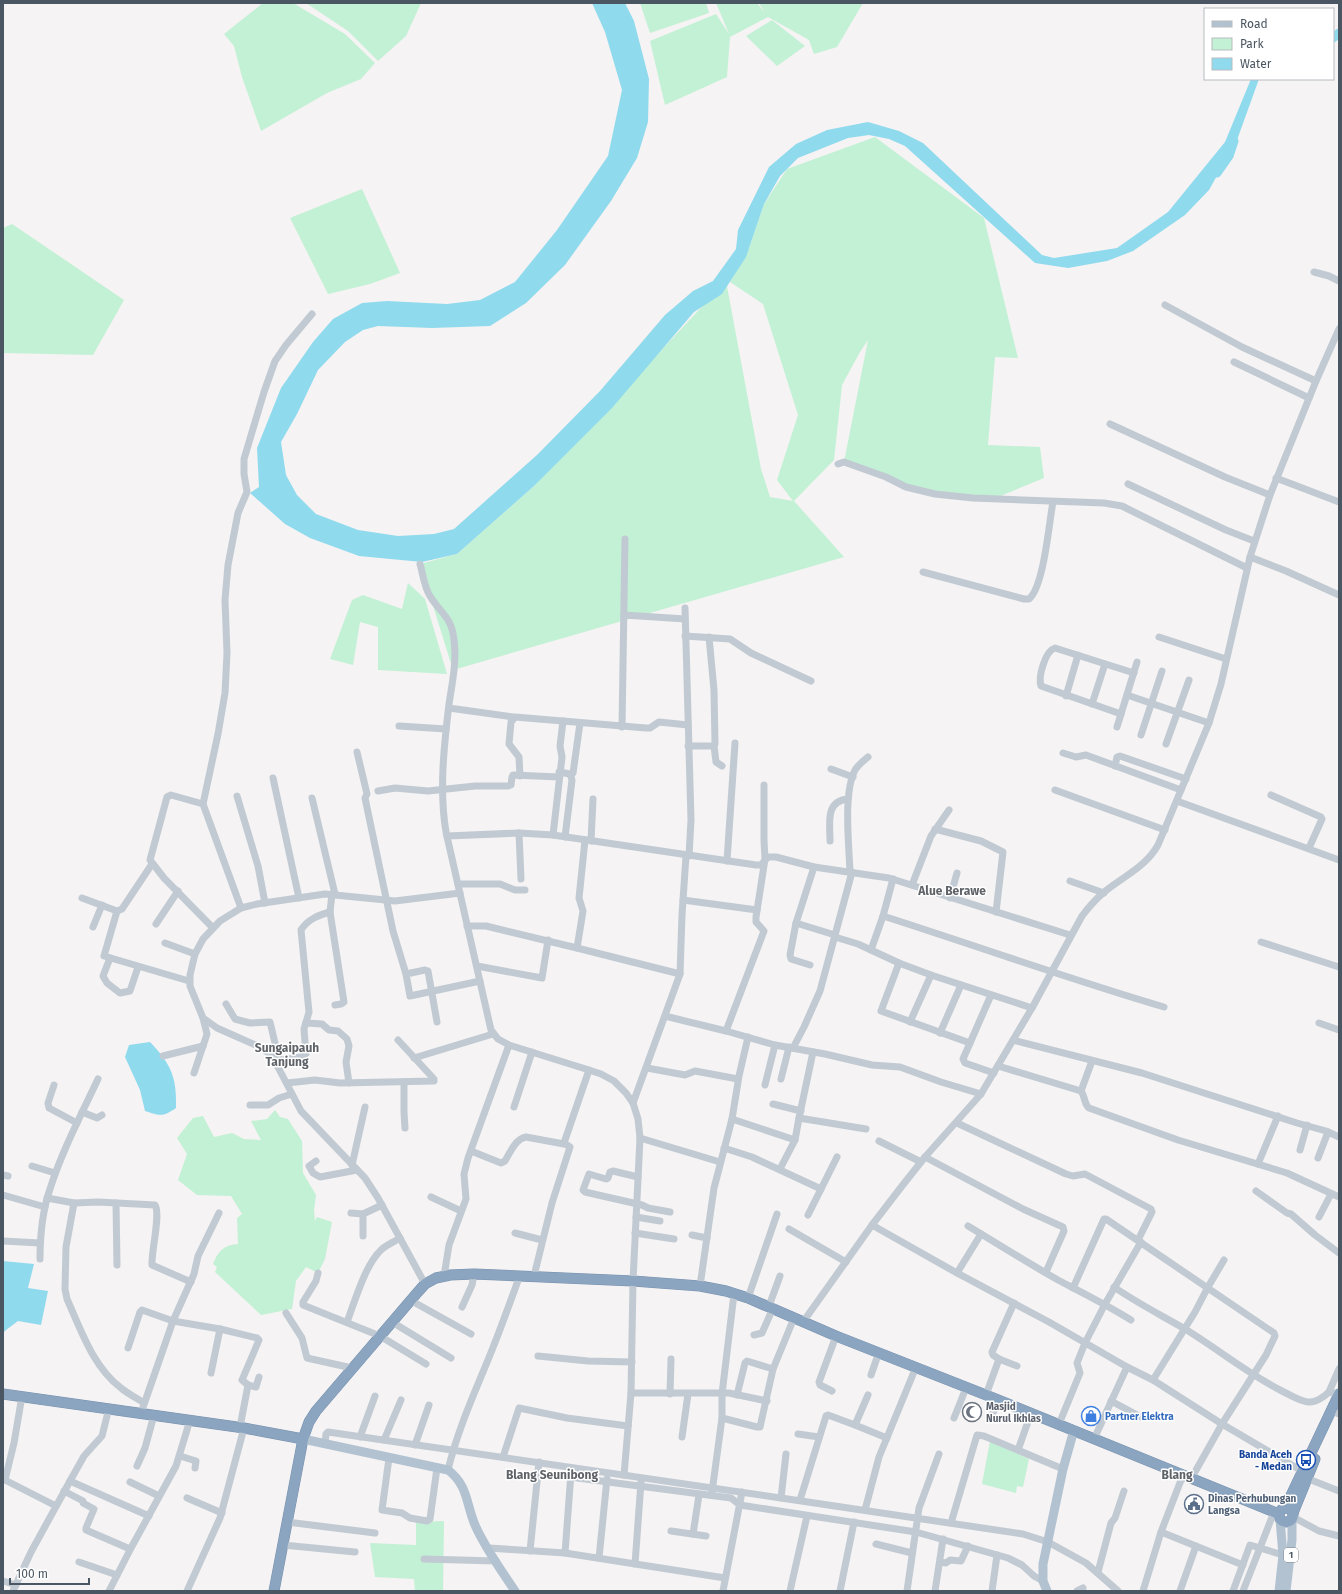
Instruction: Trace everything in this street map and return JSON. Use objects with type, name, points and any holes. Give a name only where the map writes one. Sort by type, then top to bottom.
[{"type":"highway","points":[[274,1591],[287,1522],[315,1442],[309,1422],[352,1368],[410,1300],[425,1284],[436,1278],[444,1276],[474,1274],[520,1275],[633,1281],[700,1286],[734,1294],[771,1307],[836,1336],[966,1388],[986,1394],[1187,1477],[1285,1515]]},
{"type":"highway","points":[[3,1394],[242,1428],[315,1442]]},
{"type":"highway","name":"1","points":[[1285,1515],[1304,1474],[1336,1394]]},
{"type":"highway","name":"1","points":[[1304,1474],[1338,1411]]},
{"type":"main road","points":[[1045,1587],[1044,1564],[1048,1542],[1063,1469],[1074,1430]]},
{"type":"main road","points":[[315,1442],[448,1470],[456,1476],[462,1484],[475,1525],[515,1591]]},
{"type":"main road","name":"1","points":[[1279,1591],[1285,1515]]},
{"type":"main road","name":"1","points":[[1285,1515],[1292,1540],[1286,1591]]},
{"type":"street","points":[[1314,272],[1329,276],[1339,281]]},
{"type":"street","points":[[1165,305],[1242,347],[1316,381]]},
{"type":"street","points":[[241,908],[203,804],[225,693],[227,653],[225,600],[233,538],[238,513],[248,492],[244,474],[244,459],[264,392],[275,362],[286,345],[312,314]]},
{"type":"street","points":[[722,1418],[759,1428],[764,1416],[773,1369],[798,1320],[846,1262],[872,1225],[923,1160],[981,1094],[1032,1008],[1082,916],[1092,903],[1146,862],[1158,845],[1209,724],[1221,684],[1254,541],[1270,495],[1316,381],[1339,329]]},
{"type":"street","points":[[1234,362],[1309,398]]},
{"type":"street","points":[[1110,424],[1225,477],[1270,495]]},
{"type":"street","points":[[838,464],[844,462],[886,477],[906,487],[925,492],[973,498],[1104,503],[1122,506],[1247,568]]},
{"type":"street","points":[[1276,478],[1339,502]]},
{"type":"street","points":[[1128,484],[1226,530],[1254,541]]},
{"type":"street","points":[[923,572],[1024,599],[1029,599],[1037,588],[1040,576],[1053,502]]},
{"type":"street","points":[[622,727],[626,538]]},
{"type":"street","points":[[1250,557],[1286,571],[1339,596]]},
{"type":"street","points":[[420,564],[429,594],[444,614],[453,630],[454,655],[446,729],[443,809],[447,836],[490,1027],[493,1034],[498,1039],[509,1045],[601,1074],[614,1081],[634,1103],[638,1119],[640,1138],[633,1281],[631,1393],[624,1475]]},
{"type":"street","points":[[634,1103],[680,974],[683,900],[691,820],[685,608]]},
{"type":"street","points":[[624,615],[685,619]]},
{"type":"street","points":[[685,636],[730,638],[751,653],[811,681]]},
{"type":"street","points":[[709,637],[714,690],[714,746],[716,762],[722,766]]},
{"type":"street","points":[[1159,637],[1226,659]]},
{"type":"street","points":[[1121,714],[1041,686],[1041,676],[1046,658],[1050,650],[1055,648],[1134,673]]},
{"type":"street","points":[[1066,696],[1078,655]]},
{"type":"street","points":[[1116,727],[1137,662]]},
{"type":"street","points":[[1092,704],[1105,664]]},
{"type":"street","points":[[1142,735],[1162,671]]},
{"type":"street","points":[[1166,744],[1189,680]]},
{"type":"street","points":[[1127,695],[1209,724]]},
{"type":"street","points":[[449,708],[513,717],[622,727],[648,728],[659,722],[688,725]]},
{"type":"street","points":[[513,717],[511,722],[509,744],[519,757],[520,776]]},
{"type":"street","points":[[553,835],[562,757],[560,746],[562,721]]},
{"type":"street","points":[[565,837],[572,780],[571,775],[573,773],[580,723]]},
{"type":"street","points":[[399,726],[446,729]]},
{"type":"street","points":[[727,861],[735,744]]},
{"type":"street","points":[[688,746],[714,746]]},
{"type":"street","points":[[357,752],[367,794],[365,798],[386,901],[406,974],[410,996],[480,981]]},
{"type":"street","points":[[1063,753],[1076,757],[1086,755],[1181,790]]},
{"type":"street","points":[[1115,766],[1117,757],[1120,756],[1186,779]]},
{"type":"street","points":[[781,1079],[791,1048],[804,1027],[820,991],[835,936],[851,872],[848,799],[850,786],[860,764],[868,757]]},
{"type":"street","points":[[831,769],[853,777]]},
{"type":"street","points":[[378,791],[395,788],[428,791],[475,786],[508,786],[511,785],[512,776],[571,775]]},
{"type":"street","points":[[272,778],[299,898]]},
{"type":"street","points":[[726,1031],[764,931],[756,922],[766,859],[764,840],[764,785]]},
{"type":"street","points":[[1055,790],[1165,830]]},
{"type":"street","points":[[203,804],[171,795],[167,797],[150,860],[152,864],[213,928]]},
{"type":"street","points":[[1271,795],[1321,817],[1322,820],[1309,848]]},
{"type":"street","points":[[237,796],[258,866],[264,903]]},
{"type":"street","points":[[312,798],[333,894],[330,912],[344,1002],[335,1005]]},
{"type":"street","points":[[578,948],[583,911],[579,898],[593,799]]},
{"type":"street","points":[[830,841],[830,818],[833,807],[840,800],[848,799]]},
{"type":"street","points":[[1177,801],[1339,860]]},
{"type":"street","points":[[912,885],[935,830],[949,810]]},
{"type":"street","points":[[935,830],[981,841],[1003,852],[996,912]]},
{"type":"street","points":[[447,836],[519,833],[553,835],[687,856],[760,865],[768,857],[772,856],[814,867],[893,879],[1070,936]]},
{"type":"street","points":[[519,833],[521,879]]},
{"type":"street","points":[[82,898],[117,911],[122,909],[152,864]]},
{"type":"street","points":[[810,965],[794,960],[790,957],[796,923],[814,867]]},
{"type":"street","points":[[950,898],[957,873]]},
{"type":"street","points":[[871,950],[883,916],[893,879]]},
{"type":"street","points":[[1070,881],[1104,893]]},
{"type":"street","points":[[458,884],[500,884],[515,890],[526,890]]},
{"type":"street","points":[[156,924],[178,891]]},
{"type":"street","points":[[194,1073],[206,1034],[203,1018],[189,981],[195,954],[201,942],[220,921],[241,908],[264,903],[333,894],[386,901],[402,901],[460,893]]},
{"type":"street","points":[[683,900],[757,910]]},
{"type":"street","points":[[93,927],[102,905]]},
{"type":"street","points":[[117,911],[104,956],[189,981]]},
{"type":"street","points":[[203,1018],[217,1028],[265,1050],[277,1060],[306,1054],[304,1029],[309,1012],[301,930],[318,915],[330,912]]},
{"type":"street","points":[[883,916],[960,940],[1088,984],[1164,1006]]},
{"type":"street","points":[[796,923],[858,944],[899,963],[931,975],[1032,1008]]},
{"type":"street","points":[[467,926],[486,926],[548,940],[680,974]]},
{"type":"street","points":[[477,966],[542,978],[548,940]]},
{"type":"street","points":[[1261,942],[1339,966]]},
{"type":"street","points":[[164,943],[195,954]]},
{"type":"street","points":[[110,958],[103,976],[107,983],[120,994],[130,991],[138,967]]},
{"type":"street","points":[[899,963],[880,1010],[881,1012],[970,1044]]},
{"type":"street","points":[[406,974],[427,970],[437,1022]]},
{"type":"street","points":[[910,1022],[931,975]]},
{"type":"street","points":[[940,1033],[961,985]]},
{"type":"street","points":[[991,995],[963,1060],[964,1062],[994,1073]]},
{"type":"street","points":[[226,1004],[235,1019],[250,1023],[270,1022],[277,1060],[301,1111],[365,1178],[382,1205],[425,1284]]},
{"type":"street","points":[[665,1016],[775,1045],[872,1065],[900,1067],[981,1094]]},
{"type":"street","points":[[306,1023],[322,1024],[329,1030],[338,1031],[347,1039],[349,1046],[346,1062],[349,1083]]},
{"type":"street","points":[[1319,1023],[1339,1030]]},
{"type":"street","points":[[414,1058],[493,1034]]},
{"type":"street","points":[[700,1286],[714,1188],[732,1119],[738,1079],[748,1037]]},
{"type":"street","points":[[287,1083],[315,1080],[349,1083],[434,1081],[434,1079],[398,1040]]},
{"type":"street","points":[[1013,1040],[1142,1073],[1307,1125],[1339,1137]]},
{"type":"street","points":[[444,1276],[449,1245],[466,1196],[464,1174],[470,1151],[509,1045]]},
{"type":"street","points":[[765,1085],[775,1045]]},
{"type":"street","points":[[163,1056],[203,1046]]},
{"type":"street","points":[[514,1106],[532,1052]]},
{"type":"street","points":[[780,1169],[795,1140],[813,1052]]},
{"type":"street","points":[[1081,1091],[1092,1061]]},
{"type":"street","points":[[998,1066],[1081,1091],[1085,1096],[1086,1106],[1089,1108],[1178,1140],[1287,1173],[1339,1197]]},
{"type":"street","points":[[647,1068],[686,1074],[695,1071],[738,1079]]},
{"type":"street","points":[[564,1144],[588,1070]]},
{"type":"street","points":[[40,1259],[40,1243],[45,1207],[55,1174],[98,1079]]},
{"type":"street","points":[[404,1082],[405,1128]]},
{"type":"street","points":[[54,1085],[48,1103],[49,1108],[77,1124]]},
{"type":"street","points":[[250,1105],[268,1105],[279,1098],[292,1094]]},
{"type":"street","points":[[773,1104],[800,1114],[866,1130]]},
{"type":"street","points":[[354,1167],[365,1107]]},
{"type":"street","points":[[82,1112],[96,1118],[102,1116]]},
{"type":"street","points":[[1258,1164],[1278,1116]]},
{"type":"street","points":[[732,1119],[795,1140]]},
{"type":"street","points":[[957,1122],[1070,1176],[1085,1174],[1151,1209],[1152,1212],[1139,1241],[1085,1343],[1077,1363],[1080,1373],[1059,1424]]},
{"type":"street","points":[[1300,1150],[1307,1125]]},
{"type":"street","points":[[1318,1158],[1328,1132]]},
{"type":"street","points":[[470,1151],[501,1163],[505,1161],[518,1140],[526,1137],[564,1144],[570,1147],[552,1203],[534,1276]]},
{"type":"street","points":[[640,1138],[720,1162]]},
{"type":"street","points":[[879,1141],[923,1160],[1063,1227],[1064,1230],[1046,1272]]},
{"type":"street","points":[[724,1148],[752,1156],[821,1189]]},
{"type":"street","points":[[808,1215],[837,1157]]},
{"type":"street","points":[[316,1161],[309,1166],[314,1173],[320,1177],[354,1167]]},
{"type":"street","points":[[32,1166],[55,1174]]},
{"type":"street","points":[[638,1177],[613,1171],[610,1172],[608,1178],[606,1179],[590,1174],[588,1175],[583,1190],[585,1192],[642,1205],[648,1208],[670,1212]]},
{"type":"street","points":[[1256,1191],[1291,1214],[1339,1253]]},
{"type":"street","points":[[1319,1217],[1331,1194]]},
{"type":"street","points":[[3,1195],[45,1207]]},
{"type":"street","points":[[432,1197],[461,1211]]},
{"type":"street","points":[[48,1198],[74,1203],[116,1202],[155,1204],[157,1207],[152,1265],[191,1282]]},
{"type":"street","points":[[116,1202],[117,1265]]},
{"type":"street","points":[[74,1203],[66,1247],[65,1289],[67,1299],[94,1357],[107,1376],[121,1389],[144,1403]]},
{"type":"street","points":[[351,1213],[363,1214],[382,1205]]},
{"type":"street","points":[[141,1413],[173,1321],[194,1274],[199,1254],[219,1213]]},
{"type":"street","points":[[363,1214],[363,1236]]},
{"type":"street","points":[[748,1298],[777,1214]]},
{"type":"street","points":[[636,1218],[660,1221]]},
{"type":"street","points":[[1073,1288],[1104,1219],[1108,1219],[1274,1333],[1275,1336],[1266,1355],[1187,1477],[1161,1532],[1143,1591]]},
{"type":"street","points":[[872,1225],[1014,1303],[1127,1368],[1153,1380],[1304,1474],[1339,1491]]},
{"type":"street","points":[[968,1226],[1073,1288],[1105,1304],[1131,1320]]},
{"type":"street","points":[[789,1229],[846,1262]]},
{"type":"street","points":[[514,1233],[542,1240]]},
{"type":"street","points":[[635,1233],[674,1239]]},
{"type":"street","points":[[957,1273],[981,1234]]},
{"type":"street","points":[[692,1236],[707,1238]]},
{"type":"street","points":[[347,1322],[363,1279],[373,1261],[381,1250],[400,1238]]},
{"type":"street","points":[[3,1241],[40,1243]]},
{"type":"street","points":[[1153,1380],[1185,1330],[1224,1260]]},
{"type":"street","points":[[318,1273],[303,1304],[380,1336],[426,1364]]},
{"type":"street","points":[[462,1307],[472,1285],[474,1274]]},
{"type":"street","points":[[448,1470],[462,1421],[493,1348],[520,1275]]},
{"type":"street","points":[[754,1335],[762,1333],[780,1276]]},
{"type":"street","points":[[1114,1287],[1139,1304],[1185,1330],[1285,1393],[1308,1402],[1336,1394],[1339,1369]]},
{"type":"street","points":[[711,1496],[722,1418],[722,1394],[734,1294]]},
{"type":"street","points":[[410,1300],[471,1334]]},
{"type":"street","points":[[1014,1303],[992,1352],[993,1355],[999,1359],[1017,1366]]},
{"type":"street","points":[[128,1348],[141,1310],[144,1310],[173,1321],[220,1329],[258,1339],[242,1380],[248,1384],[256,1386],[259,1377]]},
{"type":"street","points":[[286,1313],[304,1342],[307,1358],[352,1368]]},
{"type":"street","points":[[392,1322],[451,1358]]},
{"type":"street","points":[[211,1372],[220,1329]]},
{"type":"street","points":[[832,1391],[819,1383],[836,1336]]},
{"type":"street","points":[[871,1375],[879,1352]]},
{"type":"street","points":[[538,1356],[588,1361],[632,1362]]},
{"type":"street","points":[[670,1394],[671,1358]]},
{"type":"street","points":[[986,1394],[999,1359]]},
{"type":"street","points":[[737,1395],[745,1363],[747,1361],[773,1369]]},
{"type":"street","points":[[865,1510],[879,1457],[916,1368]]},
{"type":"street","points":[[1094,1439],[1127,1368]]},
{"type":"street","points":[[187,1591],[222,1513],[242,1428],[248,1384]]},
{"type":"street","points":[[954,1418],[966,1388]]},
{"type":"street","points":[[631,1393],[729,1393],[767,1401]]},
{"type":"street","points":[[682,1437],[688,1394]]},
{"type":"street","points":[[855,1425],[868,1395]]},
{"type":"street","points":[[22,1396],[14,1442],[4,1480],[56,1506]]},
{"type":"street","points":[[360,1437],[375,1396]]},
{"type":"street","points":[[991,1419],[998,1399]]},
{"type":"street","points":[[384,1440],[401,1400]]},
{"type":"street","points":[[1111,1401],[1141,1417]]},
{"type":"street","points":[[415,1444],[429,1405]]},
{"type":"street","points":[[3,1581],[14,1588],[31,1552],[84,1456],[100,1440],[109,1408]]},
{"type":"street","points":[[503,1457],[519,1408],[567,1418],[628,1426]]},
{"type":"street","points":[[1018,1450],[1031,1413]]},
{"type":"street","points":[[137,1466],[145,1448],[154,1415]]},
{"type":"street","points":[[800,1500],[818,1437],[827,1415],[887,1438]]},
{"type":"street","points":[[109,1591],[130,1549],[176,1466],[190,1420]]},
{"type":"street","points":[[315,1442],[328,1432],[800,1500],[1027,1535],[1048,1542],[1086,1563],[1118,1591]]},
{"type":"street","points":[[798,1434],[818,1437]]},
{"type":"street","points":[[951,1523],[977,1436],[984,1436],[1063,1469]]},
{"type":"street","points":[[781,1498],[786,1454]]},
{"type":"street","points":[[907,1591],[918,1518],[925,1488],[939,1454]]},
{"type":"street","points":[[180,1456],[196,1461],[195,1468]]},
{"type":"street","points":[[388,1458],[382,1510],[402,1513],[416,1520],[427,1521],[430,1519],[437,1468]]},
{"type":"street","points":[[530,1551],[539,1462]]},
{"type":"street","points":[[565,1553],[571,1467]]},
{"type":"street","points":[[599,1558],[608,1472]]},
{"type":"street","points":[[570,1477],[699,1495],[732,1498],[740,1505],[916,1532],[997,1555],[1022,1565],[1045,1587]]},
{"type":"street","points":[[635,1564],[641,1477]]},
{"type":"street","points":[[70,1481],[149,1516]]},
{"type":"street","points":[[130,1482],[160,1496]]},
{"type":"street","points":[[64,1491],[80,1499],[83,1503],[94,1509],[86,1530],[130,1549]]},
{"type":"street","points":[[723,1591],[742,1492]]},
{"type":"street","points":[[1098,1572],[1111,1523],[1124,1492]]},
{"type":"street","points":[[693,1534],[699,1495]]},
{"type":"street","points":[[188,1498],[222,1513]]},
{"type":"street","points":[[1243,1591],[1260,1547],[1285,1515],[1319,1531],[1339,1536]]},
{"type":"street","points":[[790,1591],[807,1516]]},
{"type":"street","points":[[287,1522],[375,1533]]},
{"type":"street","points":[[840,1591],[854,1522]]},
{"type":"street","points":[[671,1531],[706,1536]]},
{"type":"street","points":[[1161,1532],[1243,1565]]},
{"type":"street","points":[[935,1591],[943,1539]]},
{"type":"street","points":[[876,1544],[912,1553]]},
{"type":"street","points":[[283,1545],[355,1552]]},
{"type":"street","points":[[1233,1591],[1249,1545],[1283,1555]]},
{"type":"street","points":[[940,1562],[946,1563],[950,1560],[961,1561],[968,1546]]},
{"type":"street","points":[[1180,1591],[1196,1546]]},
{"type":"street","points":[[489,1548],[565,1553],[726,1578]]},
{"type":"street","points":[[992,1591],[997,1555]]},
{"type":"street","points":[[424,1559],[496,1561]]},
{"type":"street","points":[[79,1562],[117,1575]]},
{"type":"green space","points":[[263,3],[293,3],[345,34],[375,63],[361,79],[327,93],[261,131],[242,77],[234,46],[224,34]]},
{"type":"green space","points":[[306,3],[421,3],[406,36],[378,61],[348,31]]},
{"type":"green space","points":[[640,3],[706,3],[709,13],[650,33]]},
{"type":"green space","points":[[716,3],[757,3],[765,13],[759,3],[863,3],[837,47],[814,54],[809,40],[768,17],[730,37],[727,77],[665,105],[650,41],[716,14],[729,34]]},
{"type":"green space","points":[[772,20],[805,46],[777,66],[746,36]]},
{"type":"green space","points":[[875,137],[984,218],[1018,358],[995,357],[988,445],[1040,447],[1044,478],[993,499],[916,490],[844,462],[868,340],[842,385],[834,460],[794,501],[844,557],[453,670],[420,564],[457,554],[534,486],[726,281],[761,469],[770,497],[793,501],[777,480],[798,415],[763,304],[730,282],[749,248],[764,204],[787,169]]},
{"type":"green space","points":[[362,189],[400,273],[370,284],[328,294],[290,218]]},
{"type":"green space","points":[[12,224],[124,300],[93,355],[3,353],[3,228]]},
{"type":"green space","points":[[408,583],[425,599],[447,674],[378,670],[378,627],[360,622],[353,665],[330,659],[352,600],[363,595],[402,609]]},
{"type":"green space","points":[[275,1110],[280,1117],[288,1119],[302,1141],[303,1173],[316,1195],[314,1210],[315,1221],[317,1217],[332,1222],[325,1259],[318,1273],[306,1267],[296,1281],[292,1309],[261,1315],[215,1272],[217,1267],[213,1264],[219,1252],[225,1247],[238,1244],[237,1218],[242,1214],[231,1196],[197,1195],[178,1180],[187,1154],[177,1138],[193,1118],[203,1116],[214,1137],[232,1133],[244,1139],[261,1140],[251,1121],[267,1119]]},
{"type":"green space","points":[[990,1441],[1029,1459],[1023,1487],[1017,1486],[1016,1493],[982,1484]]},
{"type":"green space","points":[[444,1521],[443,1591],[415,1591],[414,1579],[375,1577],[370,1543],[416,1545],[416,1522]]},
{"type":"water","points":[[592,3],[625,3],[634,21],[649,79],[648,122],[637,158],[611,201],[565,265],[526,303],[490,326],[432,328],[378,326],[363,330],[345,342],[318,370],[297,414],[281,442],[286,475],[297,495],[316,514],[358,530],[398,536],[434,534],[454,529],[537,455],[600,391],[665,315],[693,291],[713,281],[736,249],[738,230],[769,167],[796,144],[827,130],[868,122],[899,131],[923,143],[1042,255],[1054,258],[1117,248],[1168,212],[1225,142],[1251,80],[1259,80],[1237,140],[1209,190],[1185,215],[1133,251],[1107,261],[1068,268],[1035,263],[905,146],[889,139],[869,135],[848,138],[798,158],[780,176],[764,204],[746,257],[722,294],[694,312],[612,408],[534,486],[457,554],[422,562],[359,556],[310,538],[285,524],[250,493],[259,487],[257,448],[281,388],[313,342],[333,319],[362,303],[387,301],[447,304],[480,300],[515,282],[557,230],[608,156],[622,90],[605,32]]},
{"type":"water","points":[[150,1042],[168,1064],[174,1079],[176,1108],[161,1115],[145,1111],[140,1090],[125,1057],[129,1045]]},
{"type":"water","points":[[3,1261],[34,1264],[28,1288],[48,1291],[41,1325],[18,1321],[3,1333]]},
{"type":"waterway","points":[[1334,37],[1339,33]]},
{"type":"waterway","points":[[1217,173],[1229,156],[1234,141]]},
{"type":"place","name":"Masjid Nurul Ikhlas","points":[[972,1412]]},
{"type":"place","name":"Partner Elektra","points":[[1091,1416]]},
{"type":"place","name":"Banda Aceh - Medan","points":[[1306,1460]]},
{"type":"place","name":"Dinas Perhubungan Langsa","points":[[1194,1504]]},
{"type":"district","name":"Alue Berawe","points":[[952,891]]},
{"type":"district","name":"Sungaipauh Tanjung","points":[[287,1055]]},
{"type":"district","name":"Blang Seunibong","points":[[552,1475]]},
{"type":"district","name":"Blang","points":[[1177,1475]]}]
